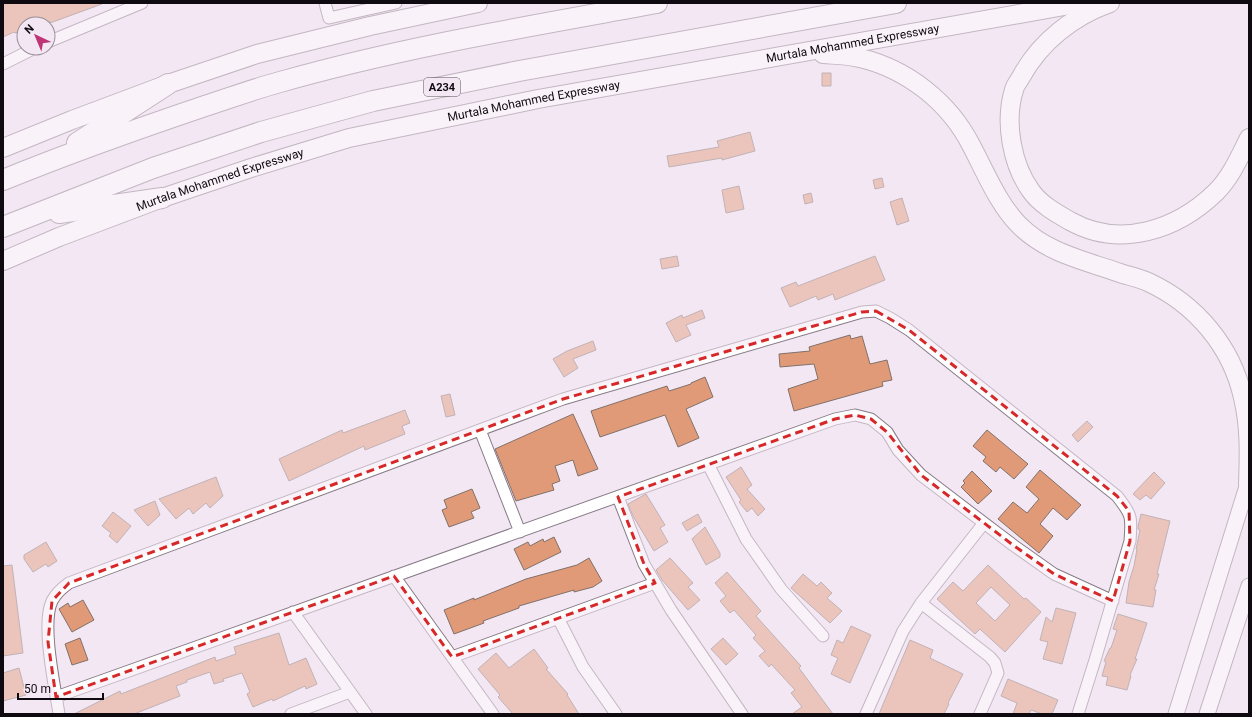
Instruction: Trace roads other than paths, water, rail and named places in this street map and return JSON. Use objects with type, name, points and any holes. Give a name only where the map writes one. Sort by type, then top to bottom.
[{"type":"highway","points":[[3,148],[168,84],[257,54],[370,26],[478,3]]},
{"type":"highway","points":[[3,180],[49,161],[156,122],[279,82],[380,56],[533,25],[657,3]]},
{"type":"highway","name":"A234","points":[[3,227],[153,168],[254,134],[373,101],[527,70],[896,3]]},
{"type":"highway","name":"Murtala Mohammed Expressway","points":[[3,261],[59,237],[162,198],[349,138],[538,98],[1081,3]]},
{"type":"highway","points":[[1110,3],[1069,24],[1045,43],[1027,65],[1014,90],[1010,114],[1011,142],[1018,168],[1032,192],[1053,211],[1080,227],[1107,234],[1137,234],[1165,227],[1194,210],[1216,191],[1236,165],[1249,138]]},
{"type":"highway","points":[[773,57],[821,54],[858,57],[884,65],[909,78],[930,94],[952,116],[970,143],[999,199],[1019,224],[1042,243],[1069,257],[1147,282],[1173,296],[1199,317],[1219,341],[1235,370],[1244,398],[1249,452],[1248,482]]},
{"type":"highway","points":[[49,161],[168,84]]},
{"type":"highway","points":[[23,218],[162,198]]},
{"type":"main road","points":[[1176,714],[1248,482]]},
{"type":"main road","points":[[1207,714],[1249,586]]},
{"type":"street","points":[[56,39],[142,3]]},
{"type":"street","points":[[325,3],[329,18],[396,3]]},
{"type":"street","points":[[3,64],[19,56]]},
{"type":"street","points":[[59,714],[48,642],[48,614],[52,601],[60,590],[69,583],[563,399],[862,312],[876,311],[890,318],[915,335],[1117,496],[1129,511],[1132,524],[1130,541],[1078,714]]},
{"type":"street","points":[[56,697],[835,419],[855,416],[871,419],[887,432],[898,450],[921,475],[1054,574],[1113,601]]},
{"type":"street","points":[[480,430],[520,532]]},
{"type":"street","points":[[708,464],[746,539],[781,589],[823,636]]},
{"type":"street","points":[[618,497],[644,564],[655,584],[742,714]]},
{"type":"street","points":[[866,714],[903,630],[921,603],[984,523]]},
{"type":"street","points":[[394,576],[493,714]]},
{"type":"street","points":[[452,657],[655,584]]},
{"type":"street","points":[[921,603],[990,657],[995,663],[998,673],[980,714]]},
{"type":"street","points":[[293,612],[366,714]]},
{"type":"street","points":[[558,618],[583,667],[616,714]]},
{"type":"street","points":[[291,714],[350,692]]}]
